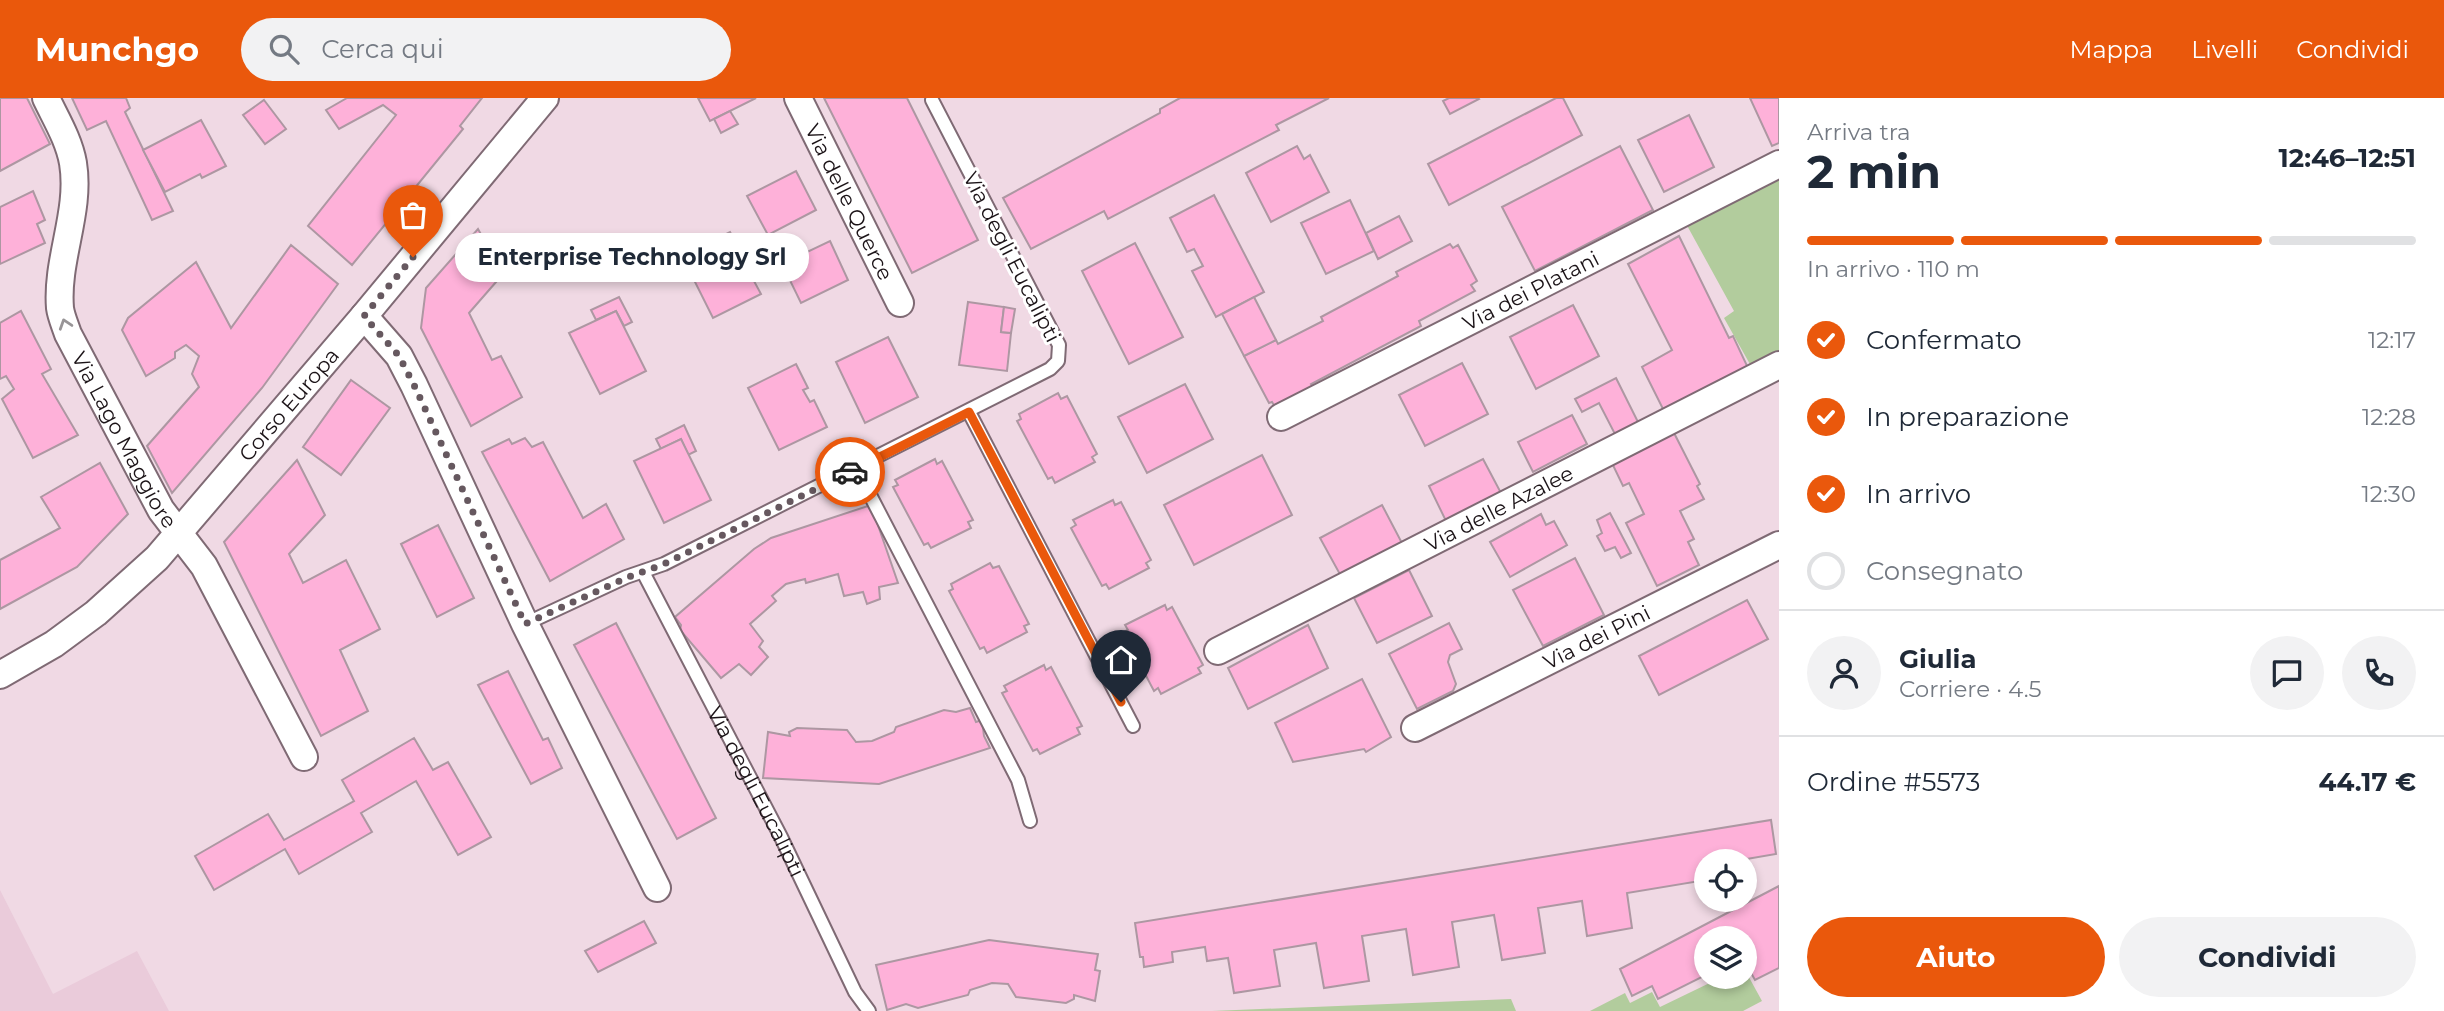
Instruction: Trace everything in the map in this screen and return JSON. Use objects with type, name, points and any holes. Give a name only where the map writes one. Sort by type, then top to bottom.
[{"type":"street","name":"Via Lago Maggiore","points":[[46,98],[67,142],[73,162],[75,200],[60,284],[60,310],[68,334],[162,510],[204,566],[304,757]]},
{"type":"street","name":"Corso Europa","points":[[0,675],[54,643],[96,613],[158,558],[545,98]]},
{"type":"street","name":"Via delle Querce","points":[[798,98],[900,303]]},
{"type":"street","name":"Via dei Platani","points":[[1281,417],[1779,164]]},
{"type":"street","points":[[364,316],[399,356],[414,385],[525,624],[657,888]]},
{"type":"street","name":"Via delle Azalee","points":[[1218,651],[1779,365]]},
{"type":"street","name":"Via dei Pini","points":[[1415,728],[1779,545]]},
{"type":"lane","name":"Via degli Eucalipti","points":[[525,624],[664,564],[969,412],[1050,369],[1058,361],[1059,345],[932,100]]},
{"type":"lane","points":[[969,412],[1133,726]]},
{"type":"lane","points":[[856,468],[1017,780],[1030,821]]},
{"type":"lane","name":"Via degli Eucalipti","points":[[643,572],[781,837],[855,992],[869,1011]]},
{"type":"shaded area","points":[[0,890],[53,994],[137,951],[169,1011],[0,1011]]},
{"type":"green space","points":[[1779,171],[1779,355],[1751,366],[1724,318],[1734,311],[1684,220]]},
{"type":"green space","points":[[1697,989],[1755,989],[1762,1001],[1743,1011],[1590,1011],[1625,993],[1630,1003],[1652,992],[1660,1007]]},
{"type":"green space","points":[[1511,999],[1516,1011],[1212,1011]]},
{"type":"building","points":[[0,98],[27,98],[50,144],[0,171]]},
{"type":"building","points":[[72,98],[126,98],[130,108],[125,112],[173,211],[152,220],[106,121],[87,130]]},
{"type":"building","points":[[347,98],[482,98],[460,126],[463,129],[352,265],[308,226],[396,115],[383,105],[339,129],[326,110]]},
{"type":"building","points":[[698,98],[756,98],[710,121]]},
{"type":"building","points":[[824,98],[907,98],[978,240],[912,273]]},
{"type":"building","points":[[1180,98],[1329,98],[1276,125],[1279,130],[1108,219],[1104,211],[1031,249],[1003,198],[1160,113],[1160,109]]},
{"type":"building","points":[[1449,98],[1479,99],[1450,114],[1443,101]]},
{"type":"building","points":[[1556,98],[1563,98],[1582,135],[1449,205],[1428,164]]},
{"type":"building","points":[[1750,98],[1779,98],[1779,143],[1772,146]]},
{"type":"building","points":[[264,100],[286,129],[265,144],[243,115]]},
{"type":"building","points":[[730,111],[738,124],[721,133],[714,119]]},
{"type":"building","points":[[1689,115],[1714,167],[1664,192],[1638,140]]},
{"type":"building","points":[[201,120],[226,166],[202,178],[200,174],[165,192],[143,150]]},
{"type":"building","points":[[1297,146],[1304,159],[1310,155],[1329,192],[1271,222],[1246,173]]},
{"type":"building","points":[[1620,146],[1653,210],[1535,271],[1502,207]]},
{"type":"building","points":[[796,171],[816,210],[768,235],[747,196]]},
{"type":"building","points":[[33,191],[45,220],[37,224],[45,243],[0,264],[0,207]]},
{"type":"building","points":[[1214,195],[1264,292],[1216,317],[1192,271],[1203,266],[1194,249],[1187,252],[1170,218]]},
{"type":"building","points":[[1350,200],[1374,251],[1326,274],[1301,223]]},
{"type":"building","points":[[1399,216],[1412,241],[1378,259],[1366,233]]},
{"type":"building","points":[[478,229],[503,274],[469,313],[492,360],[501,356],[522,397],[471,426],[421,328],[426,288]]},
{"type":"building","points":[[730,232],[742,255],[737,258],[744,270],[747,268],[761,294],[713,318],[682,256]]},
{"type":"building","points":[[1679,236],[1729,338],[1733,336],[1749,370],[1665,413],[1642,367],[1672,350],[1628,264]]},
{"type":"building","points":[[830,241],[848,280],[801,303],[782,264]]},
{"type":"building","points":[[1135,243],[1183,337],[1129,364],[1082,271]]},
{"type":"building","points":[[1450,244],[1453,248],[1458,245],[1477,281],[1471,285],[1475,291],[1419,321],[1421,326],[1311,384],[1313,387],[1275,407],[1272,402],[1269,403],[1244,356],[1276,340],[1278,344],[1323,321],[1321,317],[1398,276],[1396,272]]},
{"type":"building","points":[[291,245],[338,284],[262,388],[172,493],[147,446],[199,387],[192,374],[199,356],[186,345],[175,352],[175,358],[146,376],[122,330],[128,318],[196,262],[231,328]]},
{"type":"building","points":[[619,297],[632,322],[624,326],[616,311],[596,320],[591,310]]},
{"type":"building","points":[[1254,297],[1276,340],[1244,356],[1222,314]]},
{"type":"building","points":[[968,302],[1004,307],[1001,332],[1011,333],[1007,371],[959,365]]},
{"type":"building","points":[[1573,305],[1599,356],[1536,389],[1510,337]]},
{"type":"building","points":[[1004,307],[1015,309],[1011,333],[1001,332]]},
{"type":"building","points":[[21,311],[51,369],[42,374],[78,435],[33,458],[2,399],[14,389],[6,376],[0,379],[0,323]]},
{"type":"building","points":[[616,311],[646,371],[600,394],[569,333]]},
{"type":"building","points":[[888,337],[918,397],[865,423],[836,362]]},
{"type":"building","points":[[1462,363],[1488,414],[1425,446],[1399,395]]},
{"type":"building","points":[[796,364],[808,388],[803,390],[810,402],[814,400],[827,427],[779,450],[748,388]]},
{"type":"building","points":[[1616,378],[1640,426],[1617,438],[1599,403],[1582,412],[1575,399]]},
{"type":"building","points":[[351,380],[390,408],[341,475],[303,447]]},
{"type":"building","points":[[1185,384],[1213,439],[1147,473],[1118,417]]},
{"type":"building","points":[[1058,393],[1061,399],[1067,396],[1097,454],[1092,457],[1095,462],[1055,483],[1052,477],[1048,479],[1017,421],[1021,419],[1019,414]]},
{"type":"building","points":[[1572,415],[1587,444],[1533,472],[1518,442]]},
{"type":"building","points":[[684,425],[696,451],[688,455],[681,439],[661,449],[656,439]]},
{"type":"building","points":[[1672,429],[1700,484],[1697,486],[1704,499],[1680,511],[1694,539],[1688,542],[1699,565],[1657,586],[1626,523],[1644,514],[1629,483],[1623,486],[1610,459]]},
{"type":"building","points":[[525,438],[532,447],[543,442],[583,518],[606,504],[624,539],[550,581],[482,452],[509,439],[512,444]]},
{"type":"building","points":[[681,439],[711,500],[664,523],[634,461]]},
{"type":"building","points":[[1262,455],[1292,515],[1194,565],[1164,505]]},
{"type":"building","points":[[935,459],[937,464],[942,461],[973,520],[968,522],[971,528],[931,548],[928,543],[924,545],[893,487],[898,485],[895,480]]},
{"type":"building","points":[[1483,459],[1501,493],[1446,521],[1429,486]]},
{"type":"building","points":[[297,460],[325,515],[289,554],[303,583],[346,560],[380,629],[340,650],[368,711],[321,736],[224,542]]},
{"type":"building","points":[[100,463],[128,514],[77,567],[0,609],[0,560],[60,528],[41,497]]},
{"type":"building","points":[[1113,500],[1115,505],[1121,502],[1151,560],[1146,563],[1149,568],[1109,589],[1106,584],[1102,586],[1071,528],[1076,525],[1073,520]]},
{"type":"building","points":[[871,505],[898,583],[879,587],[880,599],[867,604],[863,592],[844,596],[838,574],[806,583],[805,579],[786,584],[772,596],[776,601],[750,624],[763,641],[759,647],[768,657],[751,675],[739,664],[721,678],[680,630],[681,625],[675,617],[754,549],[771,538]]},
{"type":"building","points":[[1382,505],[1403,545],[1342,578],[1320,538]]},
{"type":"building","points":[[1610,513],[1631,553],[1621,558],[1615,547],[1605,551],[1597,536],[1602,533],[1597,520]]},
{"type":"building","points":[[1541,514],[1546,525],[1554,521],[1567,545],[1510,577],[1490,542]]},
{"type":"building","points":[[438,525],[474,598],[437,617],[401,544]]},
{"type":"building","points":[[1575,558],[1604,615],[1543,646],[1513,590]]},
{"type":"building","points":[[990,563],[993,568],[999,566],[1029,624],[1024,626],[1027,632],[987,653],[984,647],[980,649],[949,591],[953,589],[951,584]]},
{"type":"building","points":[[1409,570],[1432,616],[1377,643],[1354,598]]},
{"type":"building","points":[[1747,600],[1768,639],[1659,695],[1639,656]]},
{"type":"building","points":[[1165,605],[1167,610],[1172,607],[1203,665],[1198,668],[1201,673],[1161,694],[1158,688],[1154,691],[1123,632],[1128,630],[1125,625]]},
{"type":"building","points":[[616,623],[716,818],[677,839],[574,645]]},
{"type":"building","points":[[1449,623],[1462,649],[1450,655],[1448,662],[1456,684],[1453,691],[1417,709],[1389,654]]},
{"type":"building","points":[[1308,625],[1328,668],[1248,709],[1228,668]]},
{"type":"building","points":[[1044,665],[1046,670],[1051,667],[1082,726],[1077,728],[1080,734],[1040,754],[1037,749],[1033,751],[1002,693],[1007,691],[1004,686]]},
{"type":"building","points":[[508,671],[543,740],[548,738],[562,768],[531,784],[478,685]]},
{"type":"building","points":[[1362,679],[1391,737],[1366,752],[1364,749],[1293,762],[1275,723]]},
{"type":"building","points":[[970,708],[976,722],[982,720],[984,736],[990,748],[879,784],[763,778],[768,732],[790,736],[789,732],[797,728],[847,730],[856,742],[872,741],[894,732],[896,727],[944,710],[956,712]]},
{"type":"building","points":[[414,738],[433,770],[448,762],[491,837],[458,855],[416,781],[361,813],[372,832],[299,874],[285,849],[214,890],[195,856],[268,814],[284,840],[354,801],[342,780]]},
{"type":"building","points":[[1771,820],[1776,854],[1757,857],[1757,849],[1694,849],[1694,882],[1627,893],[1632,928],[1587,936],[1582,901],[1538,908],[1545,953],[1502,960],[1494,915],[1452,922],[1459,967],[1413,975],[1406,929],[1362,936],[1369,981],[1324,988],[1316,943],[1274,950],[1280,986],[1234,993],[1228,958],[1207,961],[1205,947],[1172,952],[1173,962],[1144,967],[1135,923]]},
{"type":"building","points":[[1779,886],[1779,968],[1757,979],[1757,926],[1702,926],[1729,912],[1757,912],[1757,897]]},
{"type":"building","points":[[644,921],[656,943],[598,972],[585,951]]},
{"type":"building","points":[[1694,930],[1694,981],[1658,999],[1652,986],[1632,996],[1620,969]]},
{"type":"building","points":[[989,940],[1098,954],[1095,970],[1100,971],[1095,1001],[1074,995],[1074,999],[1066,1003],[1016,997],[1008,984],[992,983],[970,990],[968,995],[918,1008],[906,1004],[887,1010],[876,965]]},
{"type":"way so far","points":[[413,257],[364,316],[399,356],[525,624],[626,578],[664,564],[850,472]]},
{"type":"place","name":"Enterprise Technology Srl","points":[[413,257]]},
{"type":"route","points":[[850,472],[969,412],[1121,702]]}]
